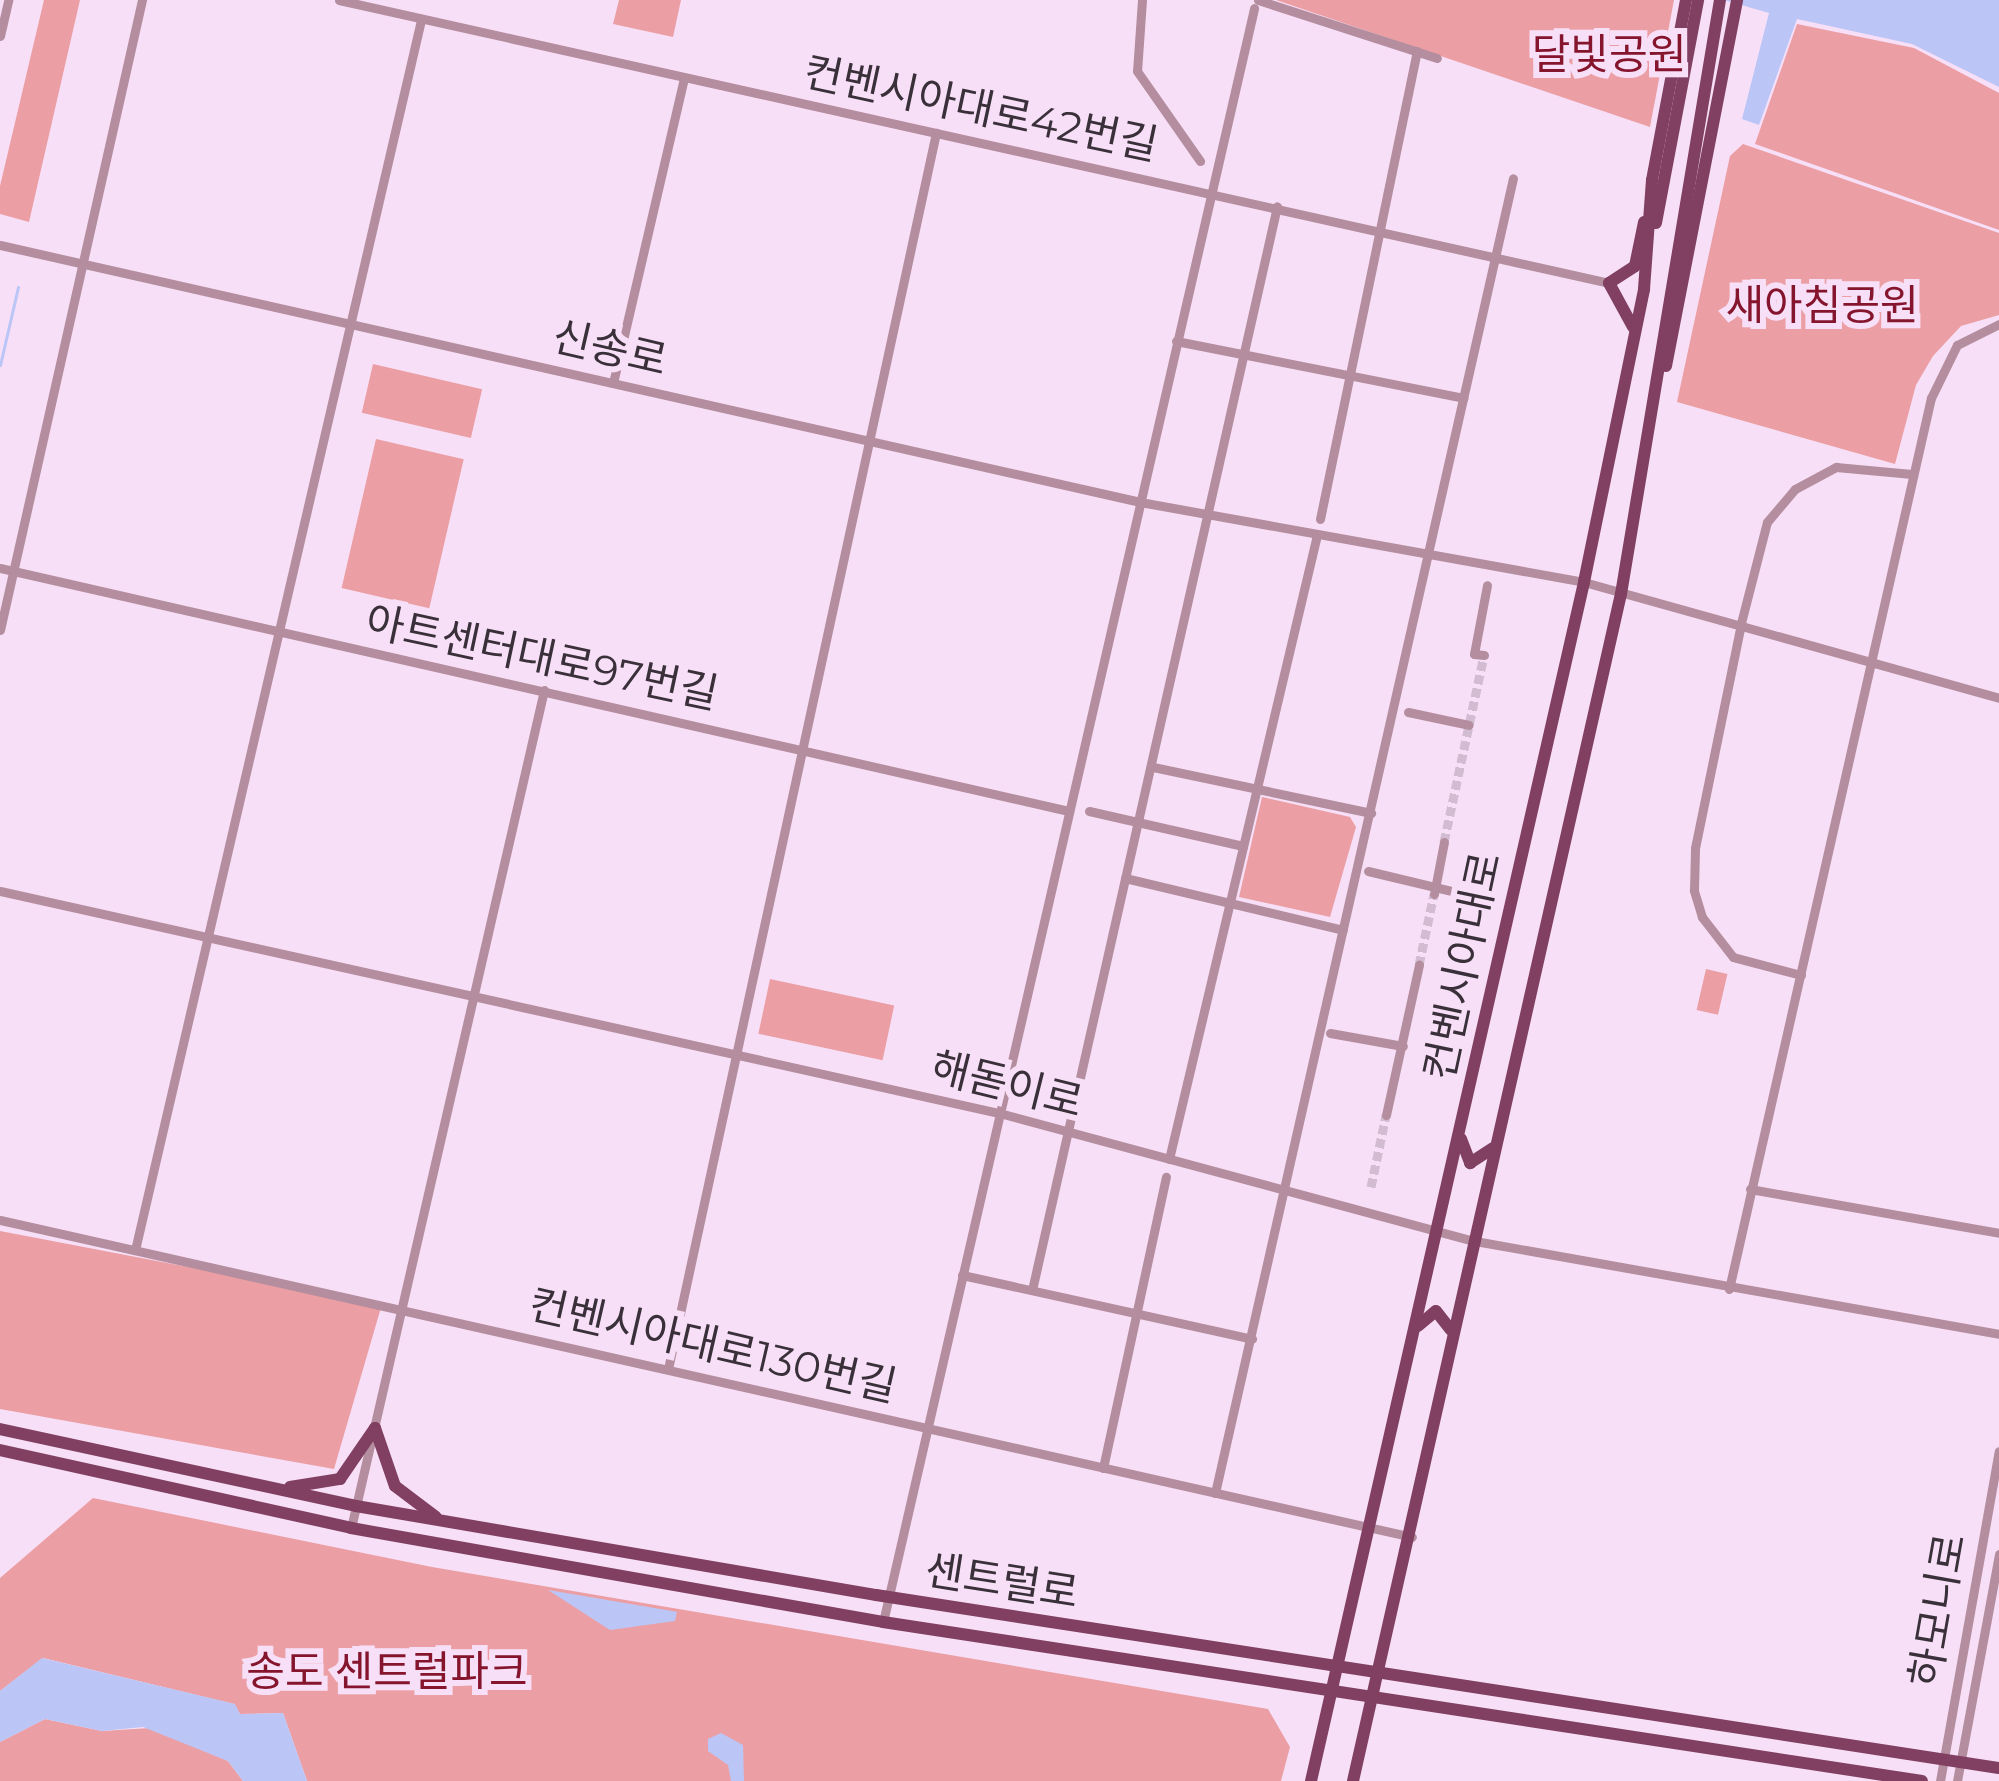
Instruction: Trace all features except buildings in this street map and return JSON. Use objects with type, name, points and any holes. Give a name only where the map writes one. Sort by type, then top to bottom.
[{"type":"main road","name":"컨벤시아대로","points":[[1311,1781],[1584,582],[1649,260],[1686,0]]},
{"type":"main road","name":"컨벤시아대로","points":[[1649,260],[1652,180],[1668,133],[1698,0]]},
{"type":"main road","name":"컨벤시아대로","points":[[1353,1781],[1412,1537],[1621,594],[1701,141],[1719,2]]},
{"type":"main road","name":"컨벤시아대로","points":[[1701,141],[1736,5]]},
{"type":"main road","points":[[1635,334],[1609,284],[1635,266],[1652,180]]},
{"type":"main road","points":[[1461,1125],[1470,1163],[1481,1162],[1499,1136]]},
{"type":"main road","points":[[1414,1339],[1424,1316],[1436,1312],[1451,1323],[1453,1343]]},
{"type":"main road","points":[[275,1488],[340,1479],[375,1428]]},
{"type":"main road","points":[[375,1428],[395,1486],[442,1521]]},
{"type":"main road","name":"센트럴로","points":[[0,1429],[356,1506],[889,1597],[1943,1764],[1958,1774],[1999,1768]]},
{"type":"main road","name":"센트럴로","points":[[0,1450],[351,1528],[883,1622],[1331,1685],[1922,1781]]},
{"type":"street","points":[[0,36],[8,0]]},
{"type":"street","points":[[0,630],[142,0]]},
{"type":"street","name":"컨벤시아대로42번길","points":[[339,0],[1209,189],[1609,284]]},
{"type":"street","points":[[1142,0],[1137,70],[1200,161]]},
{"type":"street","points":[[883,1622],[1003,1114],[1209,189],[1256,4],[1438,58]]},
{"type":"street","points":[[135,1250],[274,634],[421,20]]},
{"type":"street","points":[[1319,519],[1418,51]]},
{"type":"street","points":[[613,383],[684,78]]},
{"type":"street","points":[[668,1370],[874,441],[936,133]]},
{"type":"street","points":[[1215,1493],[1513,178]]},
{"type":"street","points":[[1032,1290],[1277,206]]},
{"type":"street","name":"신송로","points":[[0,245],[1140,502],[1584,582],[1999,698]]},
{"type":"street","points":[[1729,1289],[1874,660],[1912,474],[1947,356],[1974,332],[1999,324]]},
{"type":"street","points":[[1176,340],[1463,398]]},
{"type":"street","points":[[1801,976],[1733,957],[1702,917],[1694,890],[1695,848],[1741,623],[1767,522],[1795,489],[1836,466],[1912,474]]},
{"type":"street","points":[[1169,1159],[1317,535]]},
{"type":"street","name":"아트센터대로97번길","points":[[0,568],[274,634],[544,690],[1069,811]]},
{"type":"street","points":[[1484,656],[1474,654],[1487,585]]},
{"type":"street","points":[[351,1528],[544,690]]},
{"type":"street","points":[[1408,712],[1469,725]]},
{"type":"street","points":[[1153,767],[1371,813]]},
{"type":"street","points":[[1089,811],[1243,846]]},
{"type":"street","points":[[1434,894],[1444,842]]},
{"type":"street","points":[[1368,871],[1489,901]]},
{"type":"street","points":[[1125,878],[1343,930]]},
{"type":"street","name":"해돋이로","points":[[0,891],[1003,1114],[1475,1241],[1999,1334]]},
{"type":"street","points":[[1386,1115],[1419,965]]},
{"type":"street","points":[[1330,1033],[1402,1046]]},
{"type":"street","points":[[1103,1468],[1166,1177]]},
{"type":"street","points":[[1750,1189],[1999,1233]]},
{"type":"street","name":"컨벤시아대로130번길","points":[[0,1220],[1412,1537]]},
{"type":"street","points":[[962,1275],[1252,1339]]},
{"type":"street","name":"하모니로","points":[[1940,1781],[1999,1451]]},
{"type":"street","name":"하모니로","points":[[1958,1774],[1999,1554]]},
{"type":"green space","points":[[44,0],[80,0],[29,222],[0,214],[0,186]]},
{"type":"green space","points":[[619,0],[681,0],[673,37],[613,24]]},
{"type":"green space","name":"달빛공원","points":[[1276,0],[1674,0],[1650,127]]},
{"type":"green space","name":"새아침공원","points":[[1797,24],[1914,48],[1999,93],[1999,230],[1755,144]]},
{"type":"green space","name":"새아침공원","points":[[1743,144],[1999,233],[1999,315],[1961,326],[1933,356],[1916,385],[1895,464],[1677,402],[1730,156]]},
{"type":"green space","points":[[373,364],[482,389],[471,438],[362,413]]},
{"type":"green space","points":[[376,439],[464,459],[429,608],[342,588]]},
{"type":"green space","points":[[1262,797],[1350,817],[1356,827],[1330,917],[1239,897]]},
{"type":"green space","points":[[1706,969],[1727,974],[1718,1015],[1697,1010]]},
{"type":"green space","points":[[770,979],[894,1005],[883,1060],[758,1034]]},
{"type":"green space","points":[[0,1231],[382,1304],[334,1469],[0,1409]]},
{"type":"green space","name":"송도 센트럴파크","points":[[93,1498],[432,1567],[1268,1709],[1290,1747],[1281,1781],[307,1781],[283,1713],[240,1714],[234,1704],[43,1658],[0,1691],[0,1578]]},
{"type":"green space","name":"송도 센트럴파크","points":[[45,1719],[102,1731],[150,1728],[228,1761],[243,1781],[0,1781],[0,1742]]},
{"type":"water","points":[[1724,0],[1999,0],[1999,87],[1912,44],[1797,19],[1759,125],[1742,119],[1769,13]]},
{"type":"water","points":[[548,1590],[677,1612],[675,1621],[610,1630]]},
{"type":"water","points":[[42,1658],[235,1704],[240,1714],[283,1713],[307,1781],[243,1781],[228,1761],[143,1727],[102,1731],[45,1719],[0,1742],[0,1691]]},
{"type":"water","points":[[721,1733],[743,1745],[744,1781],[731,1781],[728,1765],[708,1751],[708,1739]]},
{"type":"waterway","points":[[0,365],[18,287]]},
{"type":"tunnel","points":[[1444,842],[1484,655]]},
{"type":"tunnel","points":[[1419,965],[1434,894]]},
{"type":"tunnel","points":[[1371,1187],[1386,1115]]}]
